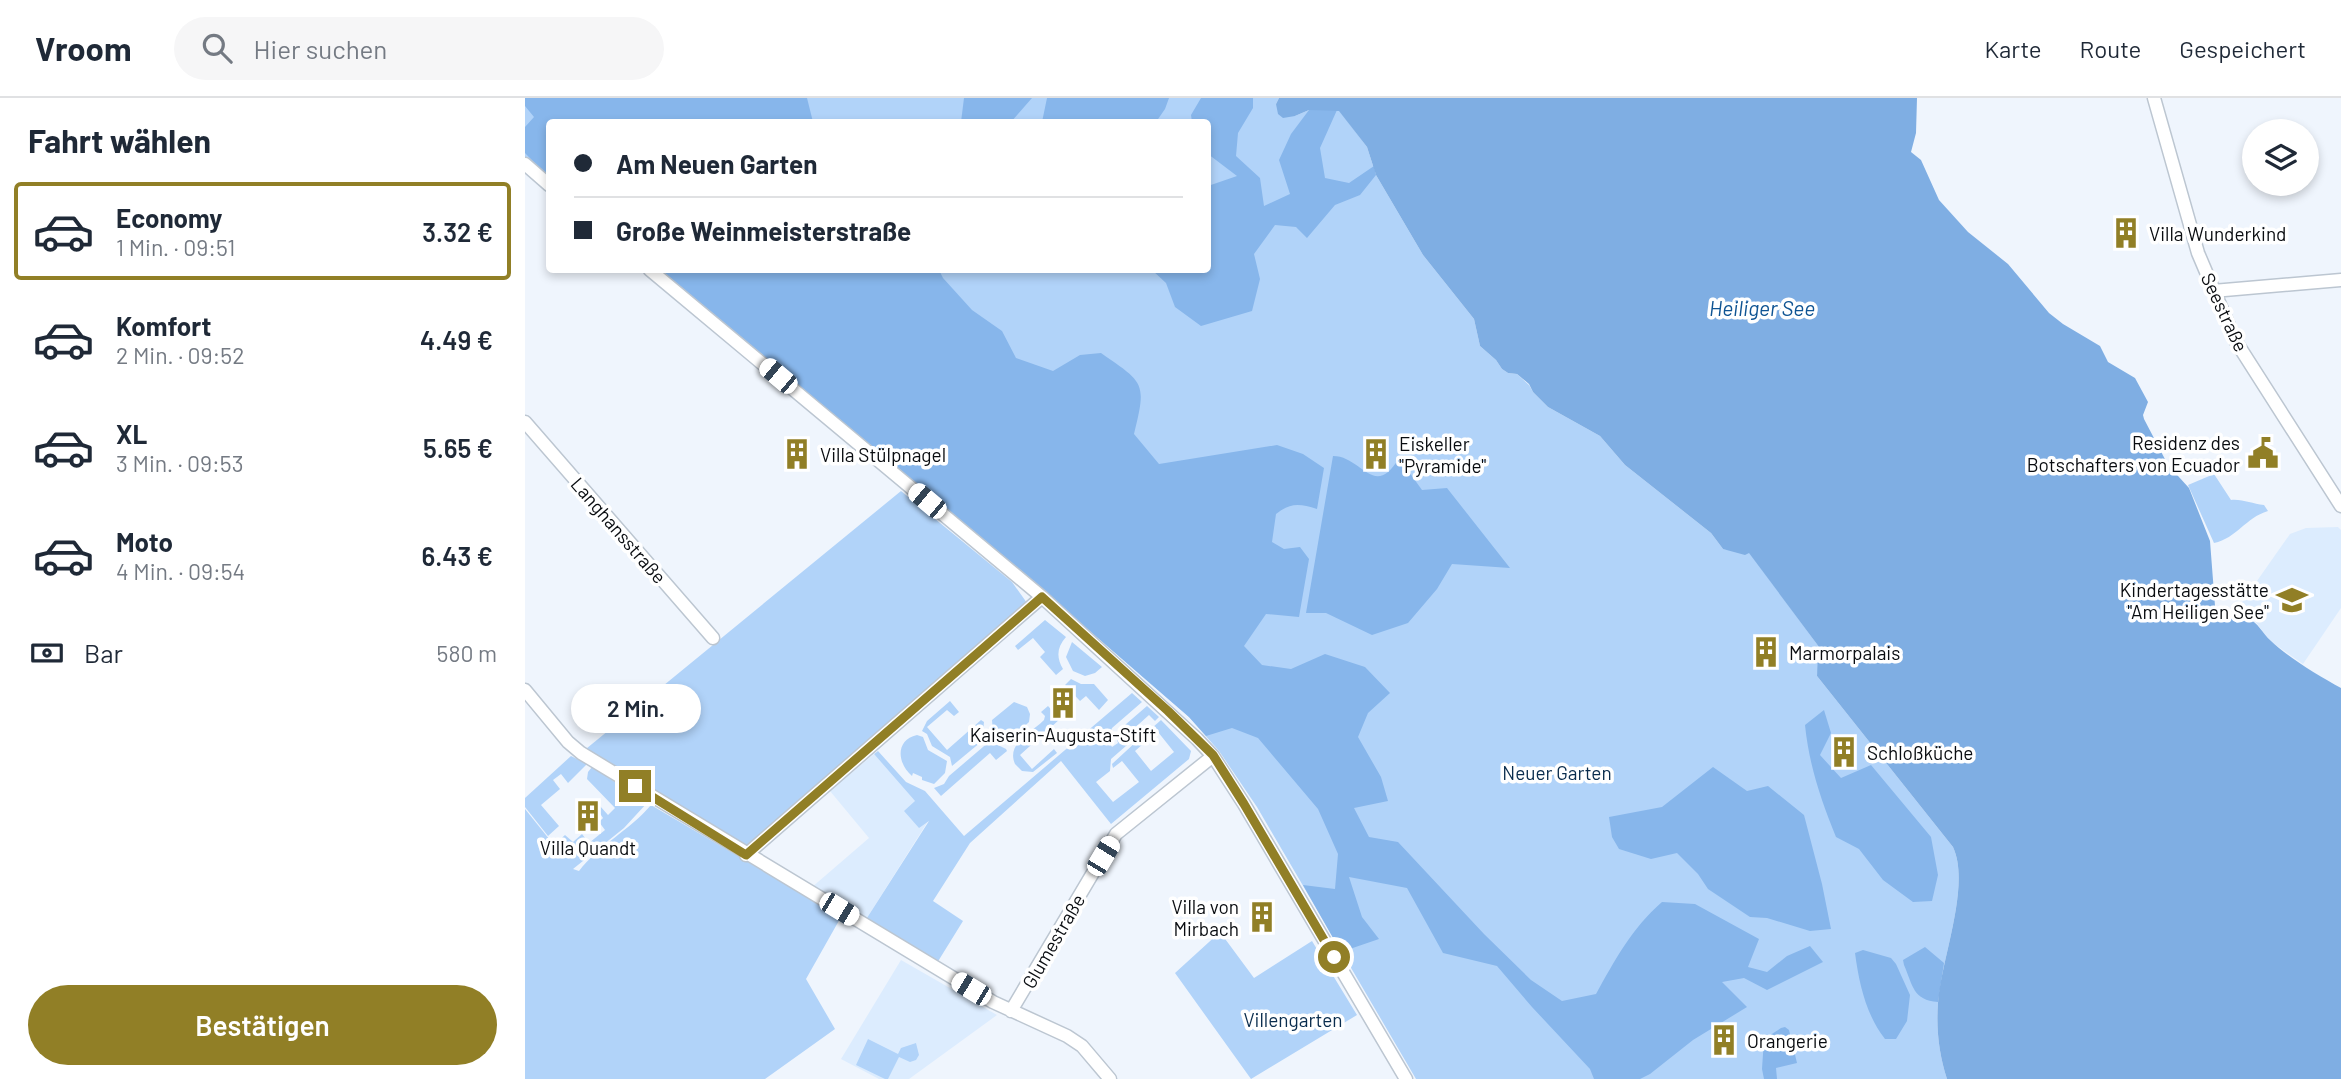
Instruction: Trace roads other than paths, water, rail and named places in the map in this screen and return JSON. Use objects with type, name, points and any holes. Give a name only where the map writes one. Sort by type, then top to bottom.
[{"type":"street","name":"Seestraße","points":[[2154,98],[2198,253],[2235,340],[2341,506]]},
{"type":"street","points":[[525,164],[546,182]]},
{"type":"street","points":[[654,273],[1042,597],[1213,755],[1406,1079]]},
{"type":"street","points":[[2213,291],[2341,280]]},
{"type":"street","name":"Langhansstraße","points":[[525,422],[713,638]]},
{"type":"street","points":[[746,855],[1042,597]]},
{"type":"street","points":[[525,690],[581,753],[993,1002],[1082,1045],[1110,1079]]},
{"type":"street","name":"Glumestraße","points":[[1011,1011],[1116,834],[1213,755]]},
{"type":"water","name":"Heiliger See","points":[[1279,98],[1917,98],[1916,133],[1911,152],[1921,160],[1939,200],[1968,232],[2008,264],[2049,313],[2100,346],[2108,362],[2135,378],[2148,402],[2144,419],[2168,465],[2189,488],[2210,541],[2215,606],[2237,623],[2247,618],[2251,620],[2286,654],[2341,688],[2341,1079],[1947,1079],[1939,1041],[1937,1013],[1957,902],[1958,863],[1953,847],[1817,676],[1818,654],[1822,651],[1749,553],[1745,555],[1723,549],[1711,533],[1625,465],[1600,436],[1548,407],[1529,384],[1517,374],[1502,369],[1480,346],[1474,319],[1423,255],[1376,175],[1367,147],[1339,111],[1309,110],[1283,118],[1278,114],[1276,104]]},
{"type":"place","name":"Villa Wunderkind","points":[[2126,233]]},
{"type":"place","name":"Residenz des Botschafters von Ecuador","points":[[2263,453]]},
{"type":"place","name":"Villa Stülpnagel","points":[[797,454]]},
{"type":"place","name":"Eiskeller \"Pyramide\"","points":[[1376,454]]},
{"type":"place","name":"Kindertagesstätte \"Am Heiligen See\"","points":[[2292,600]]},
{"type":"place","name":"Marmorpalais","points":[[1766,652]]},
{"type":"place","name":"Kaiserin-Augusta-Stift","points":[[1063,703]]},
{"type":"place","name":"Schloßküche","points":[[1844,752]]},
{"type":"place","name":"Villa Quandt","points":[[588,816]]},
{"type":"place","name":"Villa von Mirbach","points":[[1262,917]]},
{"type":"place","name":"Orangerie","points":[[1724,1040]]},
{"type":"park label","name":"Neuer Garten","points":[[1557,772]]},
{"type":"park label","name":"Villengarten","points":[[1293,1019]]}]
